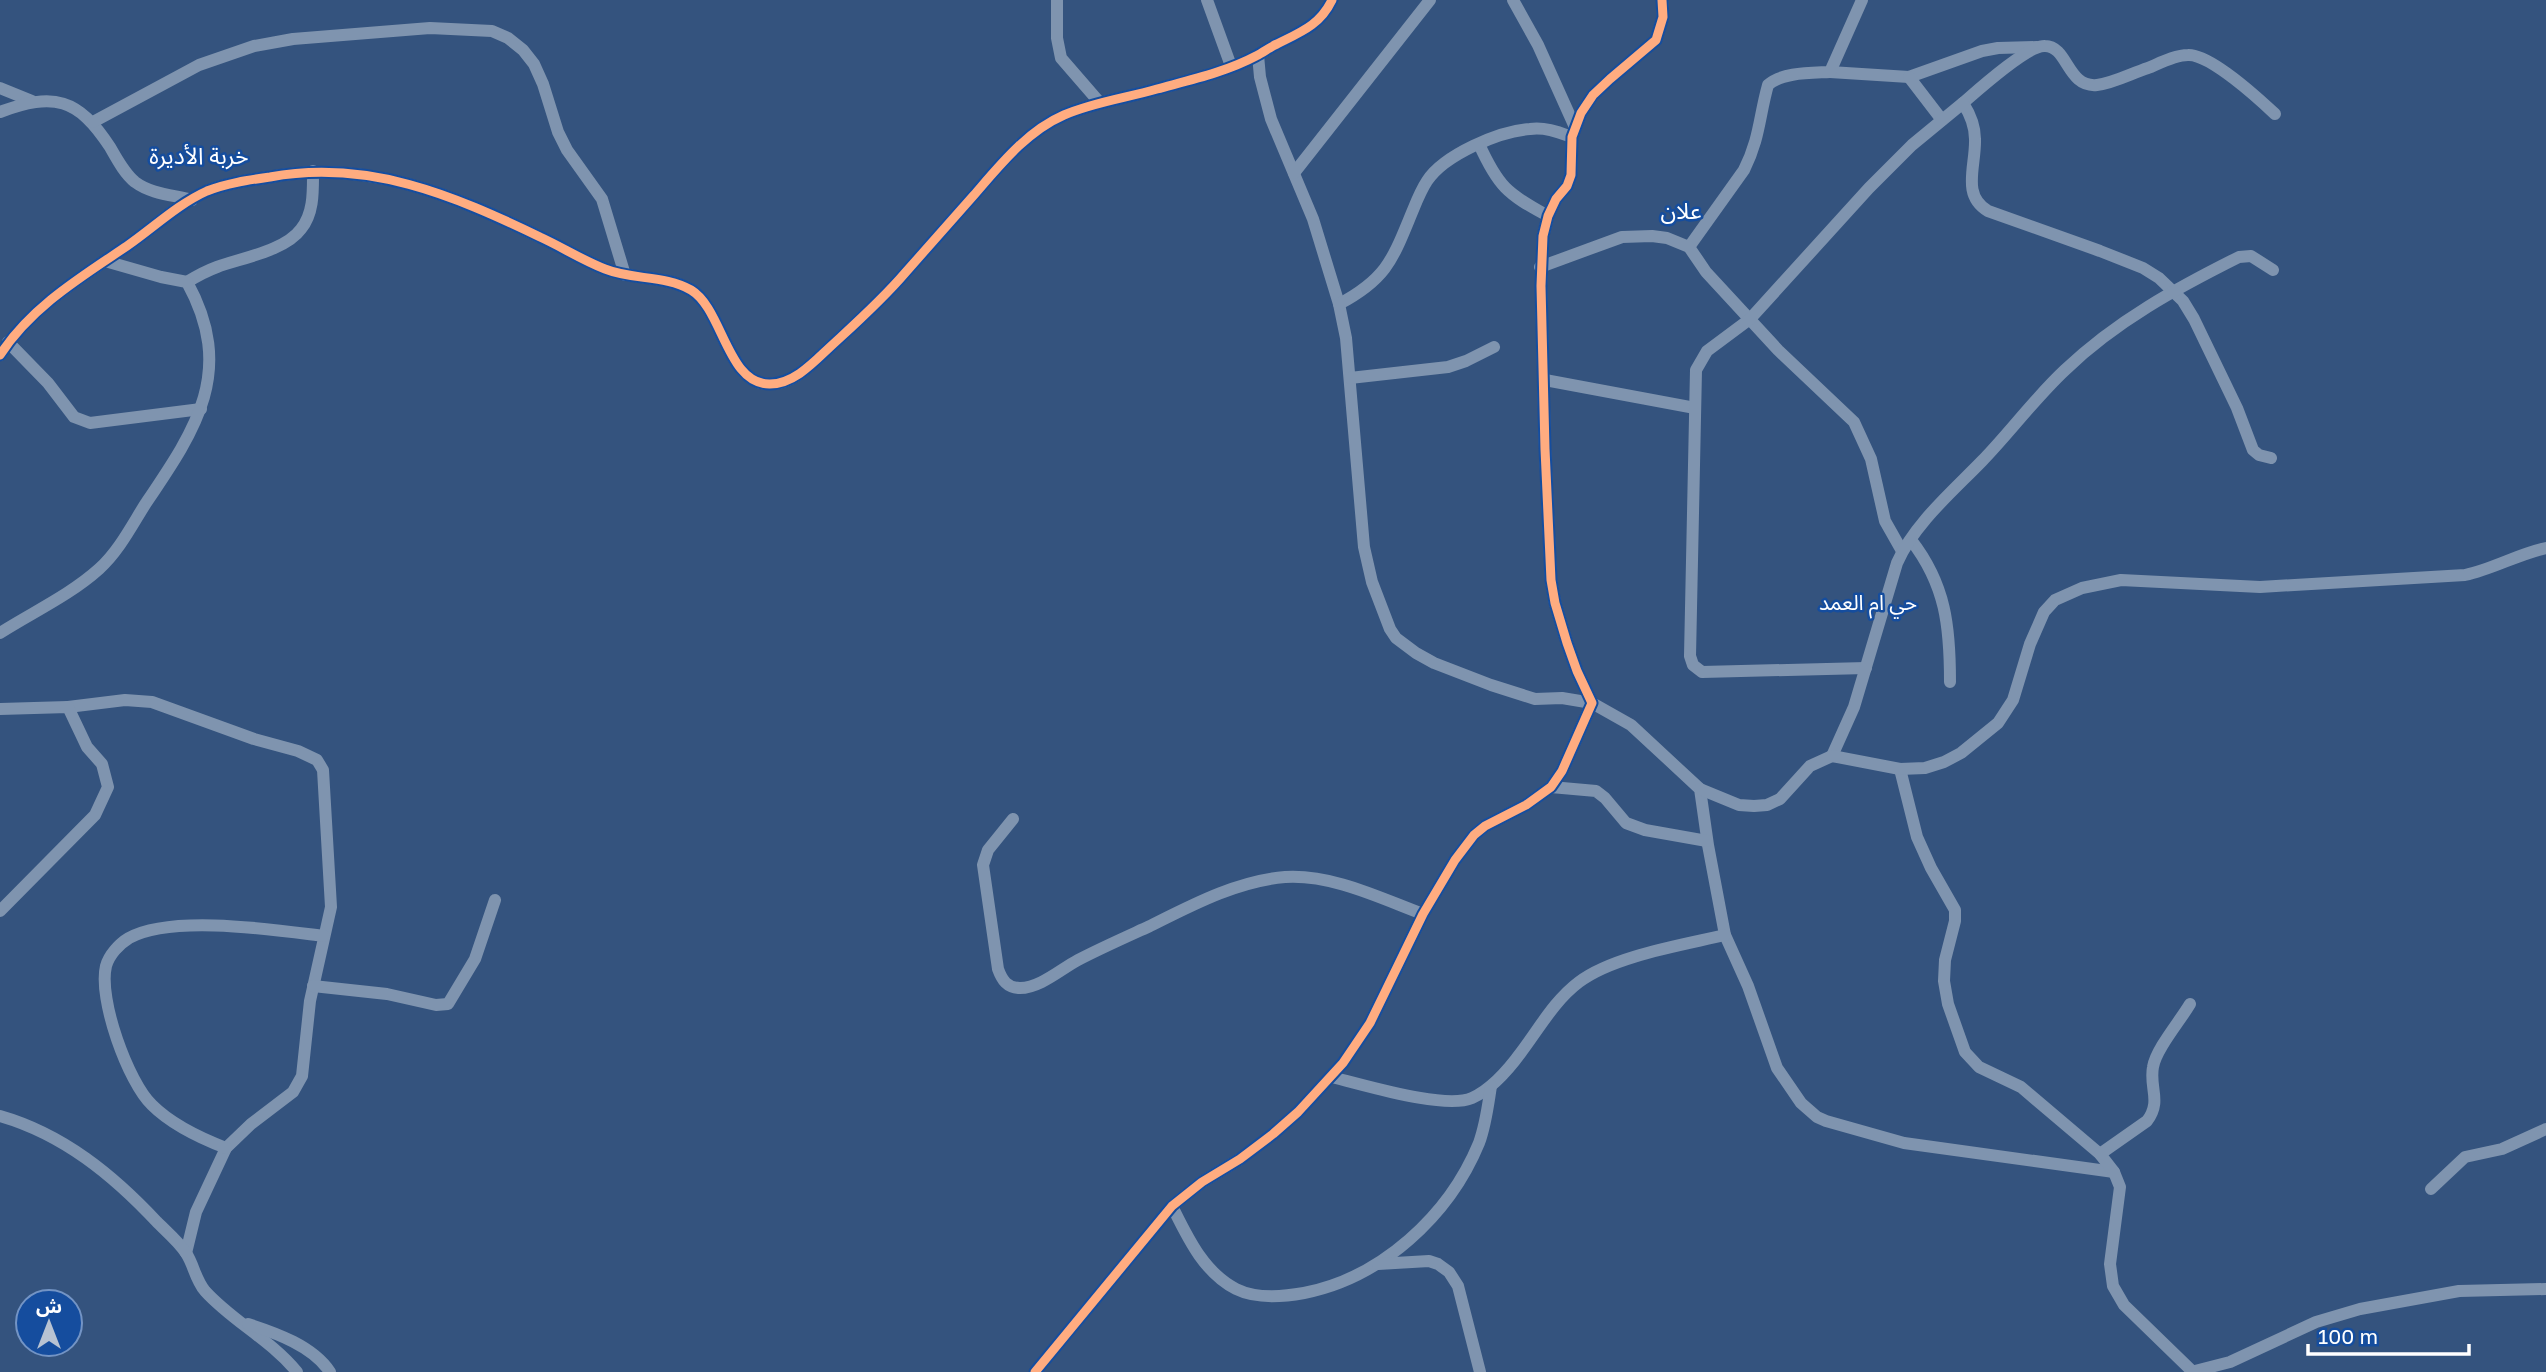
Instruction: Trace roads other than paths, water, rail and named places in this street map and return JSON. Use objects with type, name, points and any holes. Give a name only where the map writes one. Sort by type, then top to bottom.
[{"type":"street","points":[[1056,0],[1057,38],[1061,58],[1100,103]]},
{"type":"street","points":[[1207,0],[1231,66]]},
{"type":"street","points":[[0,355],[27,319],[192,200],[218,187],[313,171],[370,174],[440,194],[540,237],[604,269],[673,283],[691,290],[704,303],[735,360],[750,378],[768,384],[785,381],[815,361],[885,295],[994,172],[1027,140],[1055,119],[1100,103],[1231,66],[1258,55],[1315,24],[1324,15],[1332,0]]},
{"type":"street","points":[[1294,173],[1430,0]]},
{"type":"street","points":[[1513,0],[1538,45],[1573,131]]},
{"type":"street","points":[[1035,1372],[1172,1206],[1202,1182],[1250,1152],[1298,1112],[1331,1077],[1370,1023],[1423,914],[1455,860],[1485,826],[1537,799],[1551,787],[1562,771],[1592,703],[1567,643],[1551,580],[1540,267],[1548,216],[1556,199],[1567,186],[1570,175],[1573,131],[1593,95],[1656,40],[1662,25],[1662,0]]},
{"type":"street","points":[[1830,72],[1862,0]]},
{"type":"street","points":[[93,122],[199,65],[254,46],[293,39],[420,29],[492,31],[508,38],[523,50],[534,65],[558,132],[602,200],[625,275]]},
{"type":"street","points":[[1689,247],[1751,156],[1759,135],[1770,82],[1792,76],[1830,72],[1909,77],[1982,51],[2037,47],[2053,48],[2077,79],[2089,85],[2103,83],[2181,56],[2196,56],[2244,86],[2275,114]]},
{"type":"street","points":[[1866,668],[1702,673],[1693,665],[1690,656],[1690,603],[1695,379],[1699,362],[1707,351],[1750,318],[1869,188],[1941,120],[2037,47]]},
{"type":"street","points":[[1258,55],[1270,119],[1314,219],[1339,304],[1346,338],[1364,547],[1382,612],[1396,638],[1434,663],[1490,685],[1535,698],[1562,698],[1592,703],[1631,725],[1700,789],[1739,805],[1767,805],[1788,793],[1810,766],[1832,757],[1900,769],[1925,768],[1961,753],[1998,723],[2013,700],[2030,644],[2044,612],[2055,600],[2069,592],[2122,580],[2260,587],[2465,575],[2496,566],[2524,553],[2546,548]]},
{"type":"street","points":[[1909,77],[1941,120]]},
{"type":"street","points":[[0,88],[32,101]]},
{"type":"street","points":[[0,112],[32,101],[51,101],[69,106],[93,122],[135,182],[159,192],[192,200]]},
{"type":"street","points":[[1963,103],[1974,128],[1972,188],[1974,198],[1980,206],[2130,263],[2159,278],[2188,307],[2237,408],[2253,450],[2259,455],[2271,458]]},
{"type":"street","points":[[1339,304],[1371,285],[1382,274],[1399,244],[1420,191],[1434,170],[1479,144],[1506,134],[1530,128],[1573,131]]},
{"type":"street","points":[[1479,144],[1495,178],[1519,200],[1548,216]]},
{"type":"street","points":[[105,261],[187,282],[214,268],[273,247],[298,233],[303,227],[311,205],[313,171]]},
{"type":"street","points":[[1540,267],[1622,237],[1667,238],[1689,247],[1706,272],[1778,350],[1854,422],[1871,459],[1885,522],[1906,545],[1922,555],[1946,609],[1950,682]]},
{"type":"street","points":[[1832,757],[1847,726],[1906,545],[1944,499],[2066,369],[2108,333],[2173,291],[2239,257],[2251,256],[2273,270]]},
{"type":"street","points":[[0,632],[77,586],[106,563],[176,457],[201,409],[208,382],[208,336],[201,308],[187,282]]},
{"type":"street","points":[[8,342],[81,422],[201,409]]},
{"type":"street","points":[[1350,379],[1448,367],[1494,346]]},
{"type":"street","points":[[1545,380],[1695,408]]},
{"type":"street","points":[[0,709],[68,707],[125,700],[152,702],[254,739],[298,751],[317,760],[321,765],[325,779],[330,917],[313,986],[302,1076],[299,1085],[287,1097],[250,1124],[226,1148],[197,1212],[186,1253]]},
{"type":"street","points":[[0,911],[94,815],[106,795],[108,780],[105,771],[87,747],[68,707]]},
{"type":"street","points":[[1900,769],[1917,836],[1931,868],[1955,910],[1955,921],[1945,960],[1944,981],[1948,1004],[1965,1052],[1979,1067],[2021,1087],[2100,1154],[2114,1172],[2120,1187],[2110,1264],[2113,1286],[2134,1315],[2192,1372],[2230,1362],[2316,1322],[2360,1309],[2459,1291],[2546,1289]]},
{"type":"street","points":[[1551,787],[1596,791],[1626,823],[1645,830],[1707,841]]},
{"type":"street","points":[[1700,789],[1725,934],[1748,986],[1777,1068],[1793,1094],[1817,1117],[1904,1143],[2114,1172]]},
{"type":"street","points":[[1013,819],[988,850],[983,865],[998,969],[1003,980],[1012,987],[1028,987],[1188,907],[1243,885],[1269,880],[1307,878],[1339,883],[1423,914]]},
{"type":"street","points":[[313,986],[387,995],[436,1005],[448,1004],[475,959],[495,900]]},
{"type":"street","points":[[226,1148],[165,1116],[152,1105],[132,1079],[121,1053],[107,994],[107,962],[114,950],[145,930],[218,927],[324,936]]},
{"type":"street","points":[[1331,1077],[1440,1101],[1473,1098],[1505,1072],[1566,993],[1587,976],[1637,957],[1725,934]]},
{"type":"street","points":[[2100,1154],[2140,1127],[2152,1115],[2155,1101],[2153,1067],[2190,1004]]},
{"type":"street","points":[[1172,1206],[1201,1259],[1227,1284],[1238,1290],[1264,1296],[1287,1296],[1322,1289],[1378,1264],[1412,1238],[1447,1198],[1464,1174],[1479,1143],[1486,1120],[1490,1086]]},
{"type":"street","points":[[0,1116],[38,1129],[75,1150],[108,1175],[145,1208],[186,1253],[204,1290],[284,1357],[297,1372]]},
{"type":"street","points":[[2431,1189],[2465,1157],[2502,1149],[2546,1129]]},
{"type":"street","points":[[1378,1264],[1429,1261],[1449,1272],[1458,1286],[1480,1372]]},
{"type":"street","points":[[241,1322],[277,1335],[311,1352],[330,1372]]},
{"type":"district","name":"خربة الأديرة","points":[[199,156]]},
{"type":"district","name":"علان","points":[[1681,211]]},
{"type":"district","name":"حي ام العمد","points":[[1868,603]]}]
